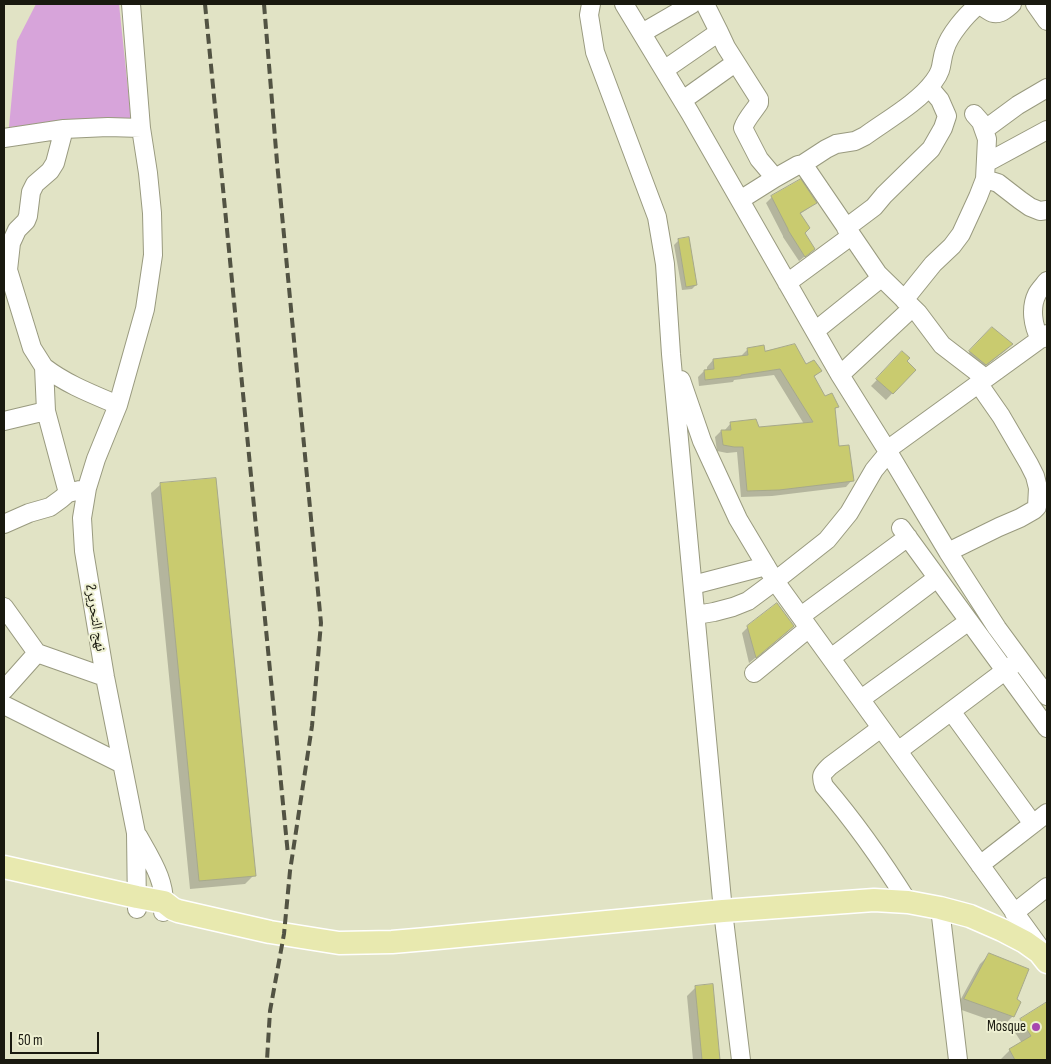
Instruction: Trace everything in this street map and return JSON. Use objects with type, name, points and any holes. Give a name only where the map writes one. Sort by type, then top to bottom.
[{"type":"main road","points":[[4,867],[49,883],[137,903],[170,908],[270,932],[340,943],[392,942],[723,911],[874,900],[908,902],[970,916],[1025,942],[1046,956]]},
{"type":"main road","points":[[4,880],[49,883]]},
{"type":"street","name":"نهج التحرير2","points":[[131,4],[141,128],[152,212],[153,255],[146,309],[118,405],[96,459],[87,488],[82,518],[84,551],[104,677],[136,833],[137,903]]},
{"type":"street","points":[[591,4],[589,15],[595,52],[657,217],[665,264],[671,354],[723,911],[741,1060]]},
{"type":"street","points":[[624,4],[683,100],[840,375],[948,552],[997,628],[1047,696]]},
{"type":"street","points":[[642,32],[692,4]]},
{"type":"street","points":[[705,4],[726,48],[759,99],[760,103],[743,128],[759,159],[775,178]]},
{"type":"street","points":[[740,200],[826,149],[836,144],[855,141],[865,136],[904,108],[934,82],[942,69],[941,60],[945,46],[960,23],[971,11],[977,6],[982,6],[990,12],[998,14],[1012,4]]},
{"type":"street","points":[[1035,4],[1047,22]]},
{"type":"street","points":[[664,70],[719,32]]},
{"type":"street","points":[[683,100],[735,63]]},
{"type":"street","points":[[788,284],[849,232],[931,149],[944,128],[947,116],[940,100],[929,87]]},
{"type":"street","points":[[984,130],[1018,105],[1047,88]]},
{"type":"street","points":[[840,375],[908,304],[927,271],[952,246],[960,234],[978,197],[986,171],[986,139],[984,130],[974,114]]},
{"type":"street","points":[[5,136],[64,128],[108,126],[141,128]]},
{"type":"street","points":[[64,128],[55,163],[35,184],[26,221],[17,230],[11,243],[6,271],[32,348],[44,367],[67,382],[118,405]]},
{"type":"street","points":[[986,171],[1047,130]]},
{"type":"street","points":[[803,164],[882,278],[918,313],[942,345],[982,381],[1035,476],[1038,488],[1037,507],[1034,510],[948,552]]},
{"type":"street","points":[[986,171],[1030,207],[1040,211],[1047,210]]},
{"type":"street","points":[[815,331],[882,278]]},
{"type":"street","points":[[696,615],[734,607],[748,601],[771,573],[827,540],[849,513],[874,470],[888,451],[1045,336],[1035,330],[1033,304],[1037,293],[1047,281]]},
{"type":"street","points":[[671,354],[702,442],[738,519],[771,573],[1046,956]]},
{"type":"street","points":[[44,367],[46,411],[68,493]]},
{"type":"street","points":[[4,421],[46,411]]},
{"type":"street","points":[[4,524],[29,513],[50,507],[68,493],[87,488]]},
{"type":"street","points":[[754,673],[805,622],[905,532],[1047,728]]},
{"type":"street","points":[[693,585],[771,573]]},
{"type":"street","points":[[831,658],[937,578]]},
{"type":"street","points":[[4,607],[37,653],[104,677]]},
{"type":"street","points":[[861,700],[969,621]]},
{"type":"street","points":[[4,690],[37,653]]},
{"type":"street","points":[[898,751],[1020,660]]},
{"type":"street","points":[[4,705],[122,764]]},
{"type":"street","points":[[951,712],[1033,824]]},
{"type":"street","points":[[881,728],[830,766],[822,774],[822,779],[824,786],[863,836],[908,902]]},
{"type":"street","points":[[980,865],[1047,813]]},
{"type":"street","name":"نهج التحرير2","points":[[136,833],[158,873],[170,908]]},
{"type":"street","points":[[1014,913],[1047,887]]},
{"type":"street","points":[[940,908],[958,1060]]},
{"type":"shaded area","points":[[36,4],[119,4],[131,118],[9,127],[17,41]]},
{"type":"building","points":[[801,179],[817,203],[800,213],[810,228],[805,233],[815,249],[805,257],[788,230],[771,196]]},
{"type":"building","points":[[689,237],[697,285],[686,287],[678,239]]},
{"type":"building","points":[[992,327],[1013,344],[986,365],[969,351]]},
{"type":"building","points":[[795,344],[806,364],[814,360],[822,371],[814,376],[825,396],[832,393],[839,407],[835,408],[839,446],[849,445],[854,481],[779,490],[747,491],[743,447],[723,445],[721,430],[731,430],[730,422],[756,419],[759,427],[813,422],[780,369],[705,380],[704,370],[714,369],[713,359],[748,355],[747,348],[764,345],[765,351]]},
{"type":"building","points":[[902,351],[910,358],[907,361],[916,370],[893,394],[876,379]]},
{"type":"building","points":[[216,478],[256,876],[199,881],[160,483]]},
{"type":"building","points":[[777,603],[794,626],[756,658],[747,626]]},
{"type":"building","points":[[989,953],[1029,969],[1017,999],[1021,1002],[1014,1017],[964,999]]},
{"type":"building","points":[[713,984],[720,1060],[702,1060],[695,986]]},
{"type":"building","name":"Mosque","points":[[1047,1002],[1047,1060],[1015,1060],[1009,1049],[1031,1036],[1020,1019]]},
{"type":"railway","points":[[205,4],[288,855]]},
{"type":"railway","points":[[264,4],[277,162],[321,623],[312,726],[290,871],[284,934],[270,1011],[267,1060]]},
{"type":"place","name":"Mosque","points":[[1036,1027]]}]
